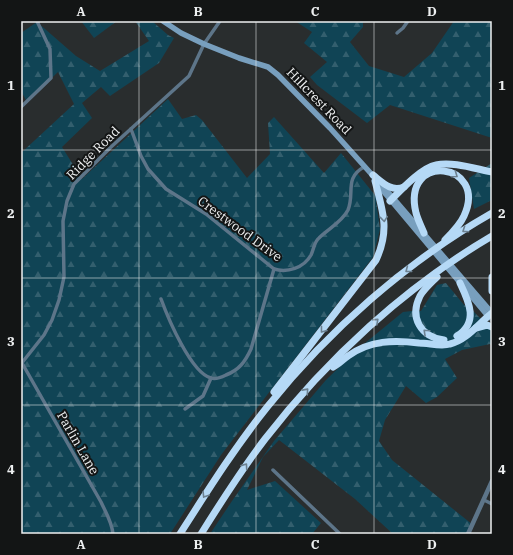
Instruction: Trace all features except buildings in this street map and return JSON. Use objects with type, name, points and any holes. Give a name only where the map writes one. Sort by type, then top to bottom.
[{"type":"highway","points":[[392,199],[423,172],[437,164],[455,165],[492,172]]},
{"type":"highway","points":[[424,233],[416,212],[414,201],[416,189],[420,181],[429,173],[441,170],[452,172],[457,175],[464,184],[468,193],[468,202],[461,222],[439,247]]},
{"type":"highway","points":[[374,178],[388,187],[399,188],[406,186]]},
{"type":"highway","points":[[180,534],[236,443],[376,260],[382,245],[384,229],[382,209],[374,178]]},
{"type":"highway","points":[[213,482],[267,407],[321,347],[382,290],[439,247],[492,214]]},
{"type":"highway","points":[[201,534],[229,489],[265,439],[318,378],[353,342],[391,307],[492,236]]},
{"type":"highway","points":[[456,260],[420,296],[416,315],[424,332],[432,338],[450,340],[461,333],[469,323],[470,305],[460,283]]},
{"type":"highway","points":[[492,277],[492,291]]},
{"type":"highway","points":[[318,378],[349,355],[367,346],[386,341],[450,344],[458,341],[491,315]]},
{"type":"highway","points":[[473,330],[487,325],[492,327]]},
{"type":"main road","name":"Hillcrest Road","points":[[163,21],[204,44],[268,67],[278,75],[330,128],[491,315]]},
{"type":"main road","name":"Hillcrest Road","points":[[392,199],[424,233],[428,242]]},
{"type":"main road","name":"Hillcrest Road","points":[[453,271],[460,283],[491,315]]},
{"type":"street","points":[[21,107],[51,78],[52,55],[37,21]]},
{"type":"street","name":"Ridge Road","points":[[21,364],[44,335],[52,320],[59,300],[64,277],[63,221],[71,190],[84,173],[189,76],[204,44],[220,21]]},
{"type":"street","points":[[397,33],[408,21]]},
{"type":"street","name":"Crestwood Drive","points":[[131,129],[141,156],[148,169],[166,189],[206,214],[274,269],[279,270],[292,269],[304,264],[310,256],[317,239],[346,213],[349,206],[353,176],[359,169],[364,167]]},
{"type":"street","points":[[161,299],[165,311],[190,359],[199,370],[211,378],[220,378],[237,369],[246,359],[251,349],[274,269]]},
{"type":"street","name":"Parlin Lane","points":[[21,364],[101,502],[111,522],[113,534]]},
{"type":"street","points":[[185,409],[203,396],[211,378]]},
{"type":"street","points":[[273,470],[340,534]]},
{"type":"street","points":[[468,534],[492,481]]},
{"type":"street","points":[[484,500],[492,504]]},
{"type":"green space","points":[[81,21],[117,21],[94,38]]},
{"type":"green space","points":[[135,21],[152,21],[168,35],[174,38],[159,63],[110,96],[101,87],[82,103],[92,118],[62,147],[82,179],[168,99],[182,119],[196,115],[202,120],[247,178],[270,154],[268,123],[274,117],[324,173],[341,153],[378,199],[376,201],[380,229],[373,257],[221,455],[170,534],[21,534],[21,153],[74,104],[58,72],[27,102],[21,91],[21,33],[37,22],[76,56],[100,71],[149,41]]},
{"type":"green space","points":[[295,21],[363,21],[363,27],[350,42],[369,66],[404,77],[432,53],[454,21],[492,21],[492,138],[390,105],[367,123],[317,85],[310,77],[327,62],[304,43],[312,32]]},
{"type":"green space","points":[[492,163],[492,200],[474,209],[469,178]]},
{"type":"green space","points":[[446,283],[464,305],[468,306],[492,330],[492,346],[490,344],[462,350],[445,359],[457,378],[437,397],[426,403],[406,386],[385,420],[379,441],[392,460],[473,525],[470,534],[393,534],[355,499],[279,440],[263,457],[247,490],[275,481],[321,523],[312,534],[210,534],[274,441],[326,380],[359,348],[403,312],[421,311],[437,285]]}]
